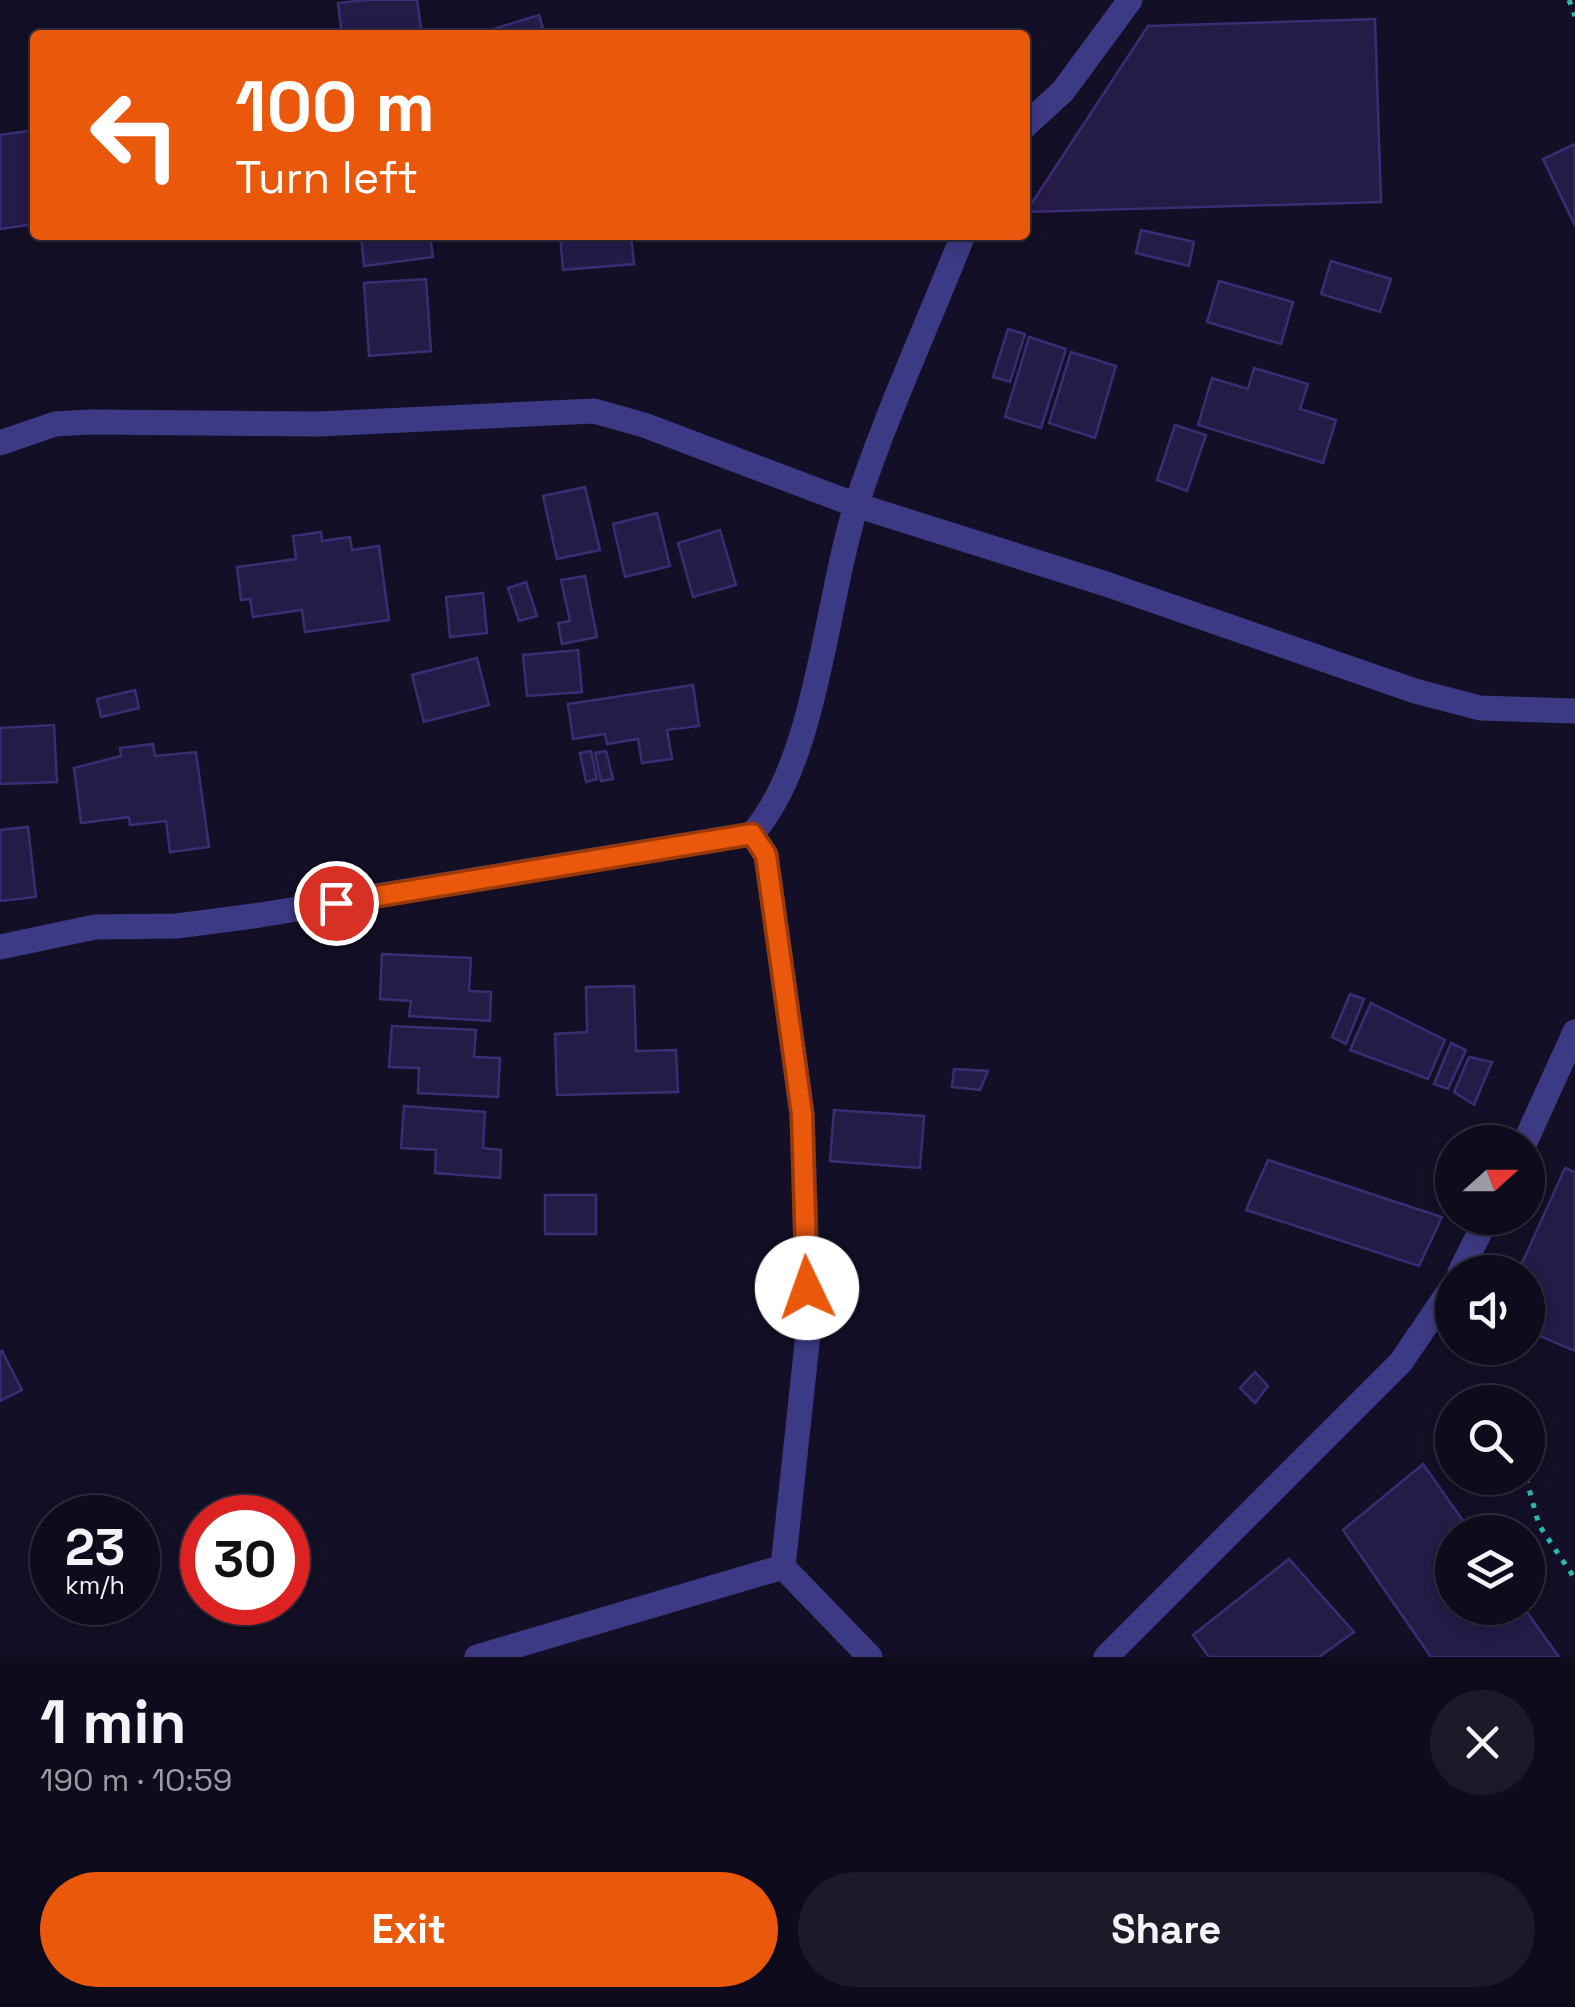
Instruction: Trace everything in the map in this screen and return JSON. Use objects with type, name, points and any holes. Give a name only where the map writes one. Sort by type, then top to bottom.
[{"type":"street","points":[[1030,121],[1063,91],[1130,0]]},
{"type":"street","points":[[0,947],[95,927],[176,926],[260,916],[752,834],[766,818],[782,785],[810,701],[856,505],[961,240]]},
{"type":"street","points":[[0,444],[55,424],[90,422],[319,424],[594,411],[644,424],[856,505],[1415,691],[1480,708],[1575,712]]},
{"type":"street","points":[[752,834],[766,855],[802,1114],[809,1325],[782,1567]]},
{"type":"street","points":[[1532,1125],[1575,1032]]},
{"type":"street","points":[[1106,1657],[1402,1362],[1435,1312]]},
{"type":"street","points":[[477,1657],[782,1567]]},
{"type":"street","points":[[782,1567],[870,1657]]},
{"type":"path","points":[[1569,0],[1575,16]]},
{"type":"path","points":[[1531,1495],[1539,1525],[1575,1579]]},
{"type":"building","points":[[417,0],[421,30],[341,30],[338,3]]},
{"type":"building","points":[[539,15],[544,30],[490,30]]},
{"type":"building","points":[[1375,19],[1381,202],[1030,212],[1030,206],[1148,26]]},
{"type":"building","points":[[30,131],[30,225],[0,229],[0,135]]},
{"type":"building","points":[[1575,144],[1575,226],[1543,159]]},
{"type":"building","points":[[1141,230],[1194,242],[1189,266],[1136,253]]},
{"type":"building","points":[[361,240],[431,240],[433,257],[364,266]]},
{"type":"building","points":[[560,240],[632,240],[634,264],[563,270]]},
{"type":"building","points":[[1331,261],[1391,279],[1380,312],[1321,294]]},
{"type":"building","points":[[426,279],[431,351],[369,356],[364,283]]},
{"type":"building","points":[[1219,281],[1293,302],[1281,344],[1207,322]]},
{"type":"building","points":[[1008,329],[1025,334],[1010,382],[993,377]]},
{"type":"building","points":[[1029,337],[1066,349],[1041,428],[1005,417]]},
{"type":"building","points":[[1071,352],[1116,366],[1095,438],[1049,423]]},
{"type":"building","points":[[1254,368],[1308,384],[1300,409],[1336,420],[1323,463],[1198,425],[1212,378],[1248,389]]},
{"type":"building","points":[[1175,425],[1206,435],[1187,491],[1157,480]]},
{"type":"building","points":[[585,487],[600,550],[557,559],[543,496]]},
{"type":"building","points":[[657,513],[670,566],[625,577],[613,524]]},
{"type":"building","points":[[720,530],[736,585],[693,597],[678,543]]},
{"type":"building","points":[[321,532],[322,541],[350,537],[352,550],[379,546],[389,620],[305,632],[302,610],[253,617],[250,599],[241,600],[237,567],[296,559],[293,536]]},
{"type":"building","points":[[585,576],[597,637],[562,644],[558,623],[570,621],[561,580]]},
{"type":"building","points":[[526,582],[537,616],[519,621],[508,588]]},
{"type":"building","points":[[483,593],[487,633],[450,637],[446,597]]},
{"type":"building","points":[[578,650],[582,692],[527,696],[523,655]]},
{"type":"building","points":[[477,658],[489,705],[424,722],[412,675]]},
{"type":"building","points":[[693,685],[699,726],[667,730],[672,759],[642,763],[638,739],[607,744],[605,734],[573,739],[568,704]]},
{"type":"building","points":[[135,690],[139,708],[101,717],[97,699]]},
{"type":"building","points":[[54,725],[57,782],[0,784],[0,728]]},
{"type":"building","points":[[153,744],[155,756],[196,752],[209,847],[170,852],[166,821],[130,825],[129,817],[81,823],[74,768],[121,756],[120,748]]},
{"type":"building","points":[[591,751],[597,779],[586,782],[580,753]]},
{"type":"building","points":[[606,751],[613,779],[601,781],[595,753]]},
{"type":"building","points":[[28,827],[36,897],[0,901],[0,830]]},
{"type":"building","points":[[382,954],[471,958],[469,991],[491,992],[490,1021],[409,1016],[411,1001],[380,999]]},
{"type":"building","points":[[634,986],[636,1051],[676,1050],[678,1092],[557,1095],[555,1034],[587,1032],[586,987]]},
{"type":"building","points":[[1350,994],[1364,999],[1346,1044],[1332,1037]]},
{"type":"building","points":[[1371,1003],[1445,1040],[1428,1079],[1350,1050]]},
{"type":"building","points":[[392,1026],[476,1030],[474,1057],[500,1058],[498,1097],[418,1093],[419,1068],[389,1067]]},
{"type":"building","points":[[1451,1043],[1466,1050],[1448,1089],[1434,1084]]},
{"type":"building","points":[[1469,1057],[1492,1062],[1474,1105],[1454,1092]]},
{"type":"building","points":[[954,1069],[988,1071],[980,1090],[952,1087]]},
{"type":"building","points":[[404,1106],[485,1112],[483,1148],[501,1150],[500,1178],[435,1173],[436,1150],[401,1148]]},
{"type":"building","points":[[834,1110],[924,1116],[920,1168],[830,1161]]},
{"type":"building","points":[[1268,1160],[1435,1215],[1435,1232],[1419,1266],[1246,1210]]},
{"type":"building","points":[[1565,1168],[1575,1172],[1575,1351],[1545,1338],[1545,1255],[1526,1255],[1535,1235],[1545,1235],[1545,1212]]},
{"type":"building","points":[[545,1195],[596,1195],[596,1234],[545,1234]]},
{"type":"building","points":[[0,1352],[22,1390],[0,1401]]},
{"type":"building","points":[[1255,1372],[1268,1386],[1255,1403],[1240,1388]]},
{"type":"building","points":[[1423,1464],[1435,1481],[1435,1495],[1445,1495],[1459,1515],[1435,1515],[1435,1625],[1536,1625],[1559,1657],[1431,1657],[1343,1530]]},
{"type":"building","points":[[1289,1559],[1354,1632],[1319,1657],[1209,1657],[1193,1635]]},
{"type":"route","points":[[336,903],[752,834],[766,855],[792,1022],[802,1114],[807,1288]]}]
